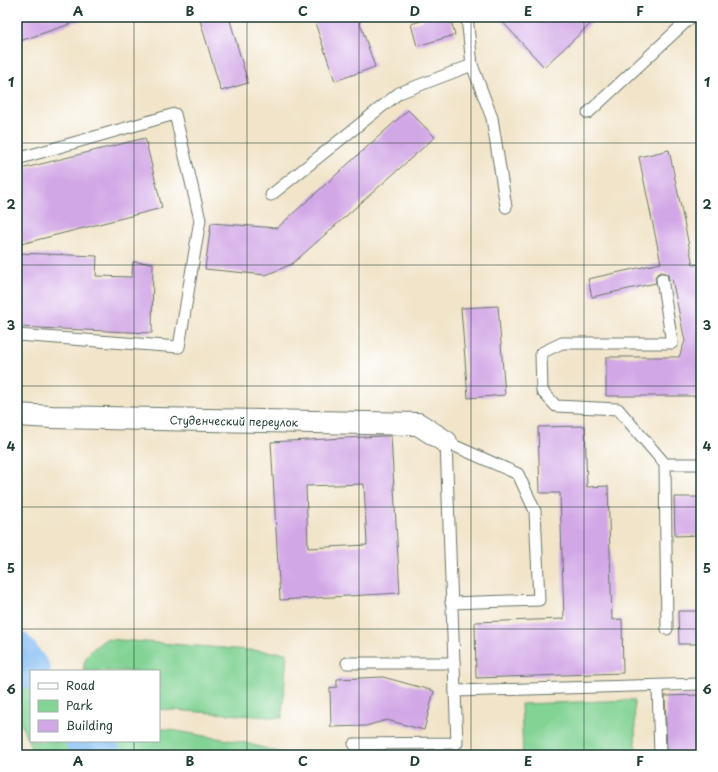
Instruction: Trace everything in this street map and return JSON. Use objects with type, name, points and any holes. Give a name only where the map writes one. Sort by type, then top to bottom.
[{"type":"street","name":"Студенческий переулок","points":[[17,415],[60,418],[418,424],[446,442]]},
{"type":"lane","points":[[466,17],[472,65],[492,118],[506,207]]},
{"type":"lane","points":[[588,113],[691,17]]},
{"type":"lane","points":[[271,195],[399,93],[472,65]]},
{"type":"lane","points":[[17,159],[175,114],[200,220],[179,347],[17,335]]},
{"type":"lane","points":[[662,279],[672,343],[562,343],[541,353],[542,391],[556,406],[618,409],[665,464],[667,629]]},
{"type":"lane","points":[[354,744],[457,743],[451,603],[446,442],[518,474],[535,511],[539,600],[451,603]]},
{"type":"lane","points":[[665,464],[701,464]]},
{"type":"lane","points":[[348,664],[454,663]]},
{"type":"lane","points":[[455,691],[701,684]]},
{"type":"lane","points":[[658,686],[660,755]]},
{"type":"green space","points":[[106,639],[287,653],[282,718],[160,709],[160,670],[84,670],[85,660],[94,648]]},
{"type":"green space","points":[[17,663],[30,674],[30,742],[160,742],[160,728],[246,743],[289,755],[34,755],[17,714]]},
{"type":"green space","points":[[634,700],[636,755],[523,755],[521,704]]},
{"type":"building","points":[[17,17],[82,17],[82,20],[17,42]]},
{"type":"building","points":[[199,17],[229,17],[248,83],[221,91]]},
{"type":"building","points":[[313,17],[358,17],[375,67],[335,81]]},
{"type":"building","points":[[423,17],[450,17],[455,35],[417,46],[411,24],[424,20]]},
{"type":"building","points":[[498,17],[598,17],[544,67]]},
{"type":"building","points":[[408,110],[435,137],[292,264],[266,275],[205,269],[211,223],[277,228]]},
{"type":"building","points":[[145,138],[162,208],[17,245],[17,170]]},
{"type":"building","points":[[669,150],[693,265],[701,264],[701,396],[606,396],[606,357],[679,357],[685,341],[672,279],[669,280],[668,275],[665,273],[661,272],[657,274],[655,277],[656,283],[592,297],[588,279],[661,263],[639,157]]},
{"type":"building","points":[[17,253],[97,256],[96,276],[132,277],[133,262],[153,263],[152,333],[17,327]]},
{"type":"building","points":[[498,306],[505,395],[468,398],[461,308]]},
{"type":"building","points":[[585,426],[587,487],[608,486],[612,620],[622,619],[623,673],[476,678],[475,622],[564,619],[560,493],[540,493],[538,427]]},
{"type":"building","points":[[391,436],[400,593],[280,600],[271,442]],"holes":[[[364,484],[367,545],[308,548],[306,486]]]},
{"type":"building","points":[[674,497],[701,497],[701,535],[675,536]]},
{"type":"building","points":[[678,611],[701,611],[701,644],[679,644]]},
{"type":"building","points":[[383,677],[434,691],[424,730],[387,720],[366,726],[331,727],[330,688],[337,687],[337,679]]},
{"type":"building","points":[[701,695],[701,755],[667,755],[665,696]]},
{"type":"waterway","points":[[17,650],[31,670]]},
{"type":"waterway","points":[[85,742],[93,752],[103,755]]}]
